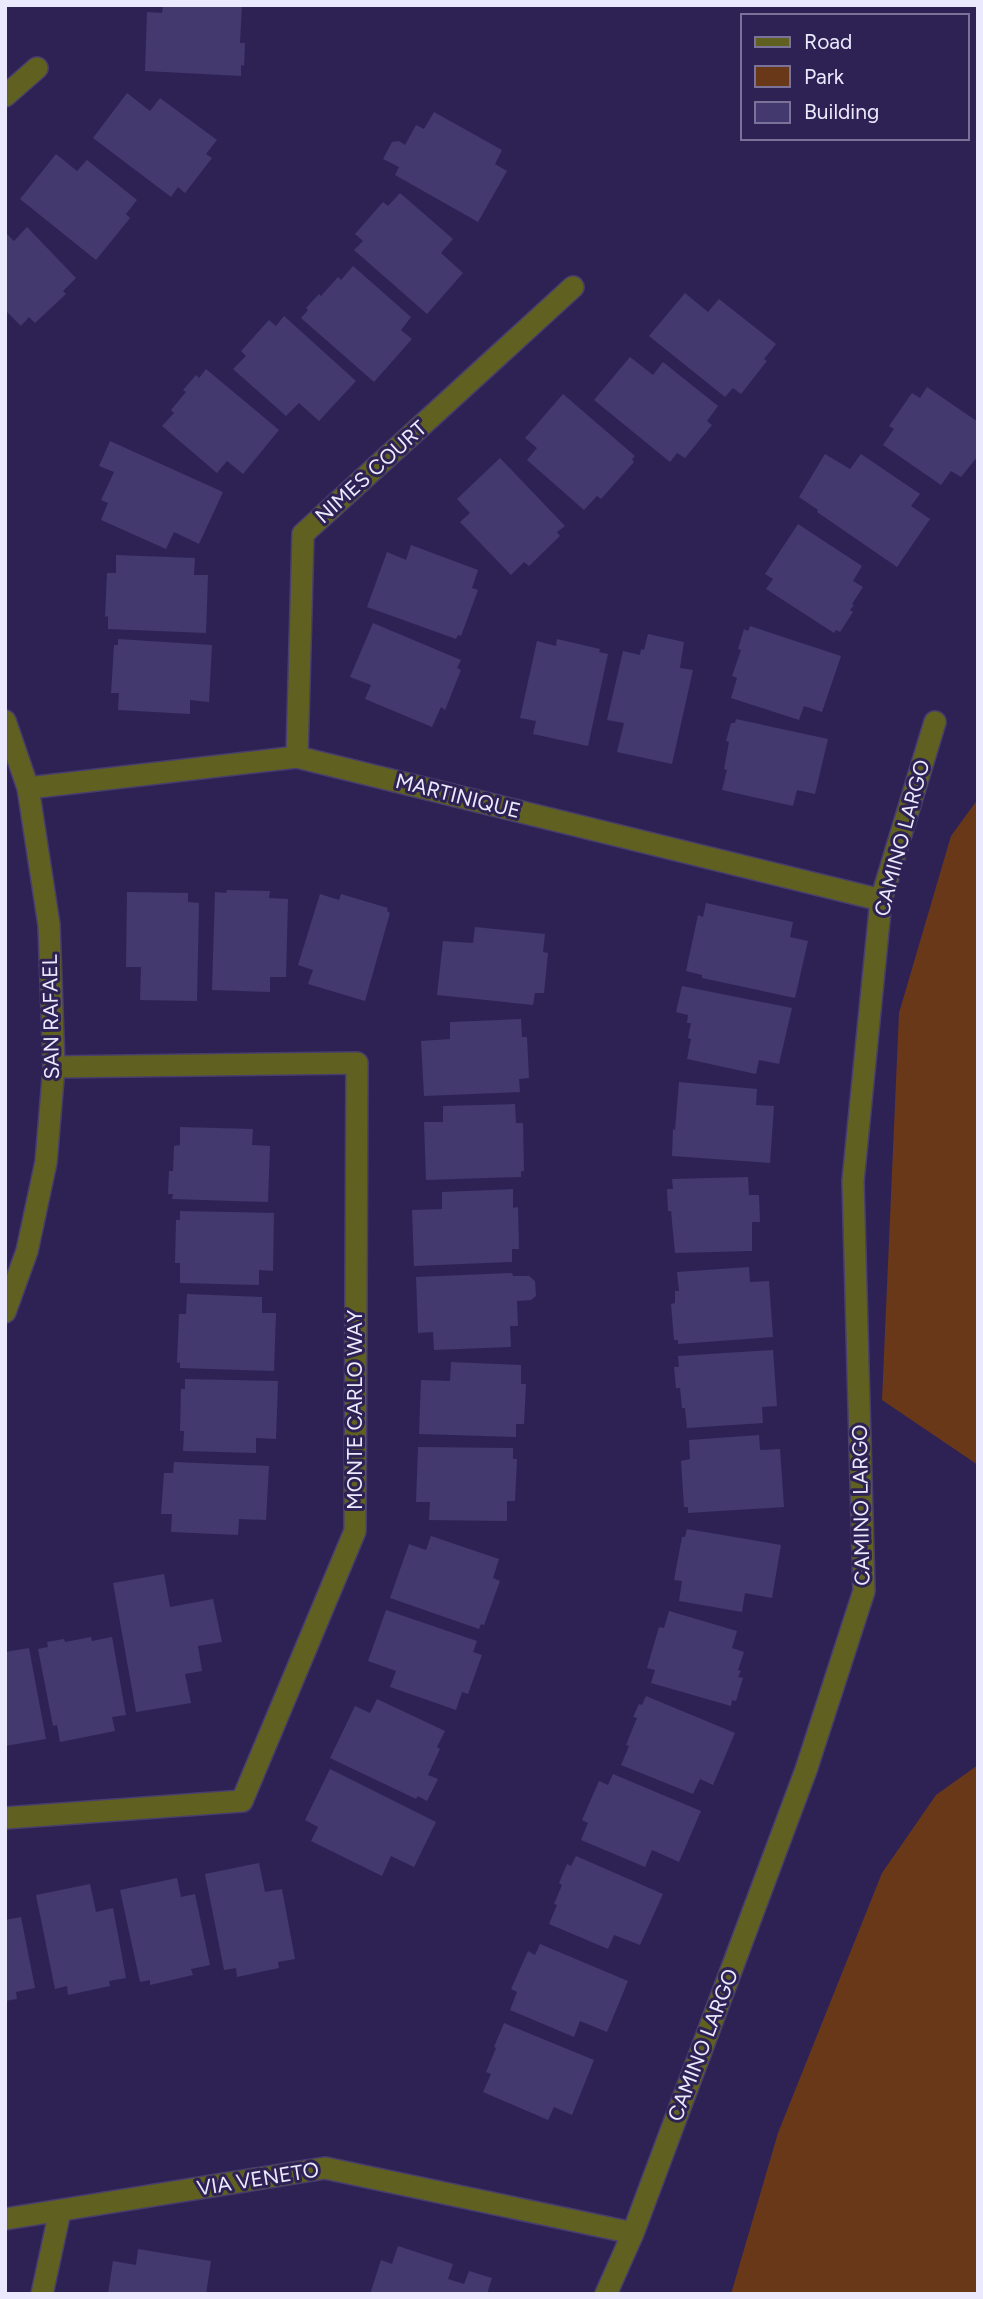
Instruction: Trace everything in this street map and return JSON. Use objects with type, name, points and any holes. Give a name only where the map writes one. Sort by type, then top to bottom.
[{"type":"street","points":[[5,96],[37,68]]},
{"type":"street","name":"NIMES COURT","points":[[297,757],[303,534],[573,287]]},
{"type":"street","name":"SAN RAFAEL","points":[[5,721],[28,788],[49,925],[54,1067],[46,1162],[26,1251],[5,1312]]},
{"type":"street","name":"CAMINO LARGO","points":[[606,2294],[633,2232],[806,1770],[864,1591],[853,1181],[881,900],[934,722]]},
{"type":"street","name":"MARTINIQUE","points":[[28,788],[297,757],[881,900]]},
{"type":"street","name":"MONTE CARLO WAY","points":[[5,1818],[242,1801],[355,1531],[357,1063],[54,1067]]},
{"type":"street","name":"VIA VENETO","points":[[5,2218],[325,2168],[633,2232]]},
{"type":"street","points":[[42,2294],[60,2211]]},
{"type":"green space","points":[[978,799],[978,1465],[882,1400],[899,1013],[951,836]]},
{"type":"green space","points":[[978,1765],[978,2294],[731,2294],[778,2133],[882,1873],[936,1795]]},
{"type":"building","points":[[163,5],[242,5],[240,43],[245,43],[241,76],[145,71],[147,12],[162,13]]},
{"type":"building","points":[[127,93],[150,111],[160,98],[217,140],[206,154],[212,158],[185,193],[178,187],[171,197],[93,138]]},
{"type":"building","points":[[434,112],[502,150],[495,164],[507,171],[478,222],[395,175],[399,167],[383,159],[392,142],[399,141],[405,145],[416,125],[424,129]]},
{"type":"building","points":[[56,154],[77,171],[87,160],[137,200],[126,214],[130,218],[96,260],[20,199]]},
{"type":"building","points":[[400,193],[453,239],[441,253],[463,273],[427,314],[354,250],[363,241],[355,234],[383,202],[388,206]]},
{"type":"building","points":[[27,227],[76,278],[63,291],[66,294],[35,323],[29,317],[21,326],[5,310],[5,232],[14,241]]},
{"type":"building","points":[[353,266],[411,317],[401,330],[412,339],[374,382],[301,318],[319,294],[321,296],[338,277],[341,280]]},
{"type":"building","points":[[685,293],[708,312],[719,299],[776,344],[764,359],[767,361],[741,394],[733,388],[725,397],[649,336]]},
{"type":"building","points":[[284,316],[356,381],[319,421],[299,403],[286,416],[233,369],[246,356],[241,351],[269,320],[276,326]]},
{"type":"building","points":[[630,357],[653,375],[663,362],[718,406],[707,421],[712,425],[685,458],[677,453],[670,462],[594,400]]},
{"type":"building","points":[[206,369],[279,430],[243,474],[227,461],[217,473],[162,426],[174,413],[171,410],[186,392],[183,390],[196,375],[199,378]]},
{"type":"building","points":[[927,387],[978,422],[978,456],[961,477],[951,471],[941,485],[883,445],[894,429],[889,426],[912,393],[920,398]]},
{"type":"building","points":[[563,394],[635,456],[632,459],[634,462],[601,499],[597,496],[584,510],[527,460],[537,448],[525,438]]},
{"type":"building","points":[[110,441],[223,492],[199,544],[174,532],[166,549],[101,520],[108,503],[101,500],[114,472],[99,466]]},
{"type":"building","points":[[825,454],[850,469],[861,454],[920,494],[911,506],[930,519],[897,567],[799,497]]},
{"type":"building","points":[[500,458],[565,526],[557,532],[560,536],[529,566],[524,562],[511,575],[460,522],[470,513],[457,499]]},
{"type":"building","points":[[798,524],[862,566],[853,581],[863,587],[852,604],[854,605],[850,610],[853,612],[840,632],[836,630],[834,633],[766,589],[773,579],[765,574]]},
{"type":"building","points":[[411,545],[478,570],[472,588],[478,590],[461,636],[458,635],[456,639],[367,607],[387,552],[406,560]]},
{"type":"building","points":[[116,555],[195,558],[194,575],[208,575],[206,633],[108,629],[108,616],[105,617],[107,573],[116,573]]},
{"type":"building","points":[[373,623],[461,660],[457,668],[461,670],[445,710],[441,707],[432,727],[365,699],[371,685],[350,677]]},
{"type":"building","points":[[750,626],[841,656],[822,712],[804,706],[799,720],[731,698],[737,678],[732,676],[741,650],[738,649],[744,629],[748,631]]},
{"type":"building","points":[[648,634],[684,642],[680,668],[693,670],[672,764],[617,752],[624,723],[607,720],[623,651],[640,655]]},
{"type":"building","points":[[118,639],[212,645],[209,702],[190,700],[190,714],[118,710],[119,693],[111,693],[114,645],[118,645]]},
{"type":"building","points":[[557,639],[600,649],[599,652],[608,654],[588,746],[533,734],[536,721],[520,718],[537,641],[556,646]]},
{"type":"building","points":[[736,719],[828,739],[815,794],[797,790],[793,806],[722,790],[727,770],[724,769],[729,742],[726,741],[731,723],[735,723]]},
{"type":"building","points":[[227,890],[270,891],[269,898],[288,899],[286,977],[270,977],[270,992],[212,990],[215,892],[226,893]]},
{"type":"building","points":[[127,892],[188,893],[188,902],[199,903],[197,1001],[140,1000],[141,967],[126,967]]},
{"type":"building","points":[[320,894],[339,900],[341,894],[388,908],[390,913],[365,1001],[308,984],[313,970],[298,965]]},
{"type":"building","points":[[706,903],[793,922],[790,937],[808,941],[795,998],[702,978],[702,975],[686,971],[698,915],[703,917]]},
{"type":"building","points":[[475,927],[545,934],[543,952],[548,953],[544,993],[535,993],[533,1005],[437,995],[443,941],[473,943]]},
{"type":"building","points":[[682,986],[792,1008],[779,1064],[759,1060],[756,1074],[687,1059],[691,1023],[687,1023],[688,1015],[676,1012]]},
{"type":"building","points":[[521,1019],[522,1037],[527,1037],[529,1078],[519,1079],[520,1092],[424,1096],[421,1041],[450,1039],[450,1022]]},
{"type":"building","points":[[679,1082],[757,1089],[756,1105],[774,1106],[770,1163],[672,1156]]},
{"type":"building","points":[[515,1104],[516,1123],[523,1123],[524,1171],[521,1171],[521,1177],[426,1180],[424,1122],[443,1122],[443,1106]]},
{"type":"building","points":[[180,1127],[253,1129],[252,1145],[270,1146],[268,1202],[172,1199],[173,1194],[168,1194],[169,1171],[173,1171],[174,1146],[180,1145]]},
{"type":"building","points":[[748,1177],[749,1195],[759,1195],[760,1222],[752,1222],[752,1251],[675,1253],[667,1189],[673,1189],[672,1179]]},
{"type":"building","points":[[513,1189],[513,1208],[518,1207],[519,1249],[512,1249],[512,1262],[414,1266],[412,1210],[442,1209],[442,1192]]},
{"type":"building","points":[[180,1211],[274,1213],[273,1271],[259,1270],[259,1285],[180,1283],[180,1263],[175,1263],[176,1220],[180,1220]]},
{"type":"building","points":[[749,1267],[750,1282],[769,1281],[773,1337],[678,1344],[678,1340],[674,1340],[671,1304],[675,1303],[675,1291],[679,1291],[677,1272]]},
{"type":"building","points":[[512,1273],[513,1276],[529,1276],[535,1281],[536,1296],[531,1300],[517,1301],[518,1326],[510,1326],[511,1347],[434,1350],[433,1332],[418,1333],[416,1277]]},
{"type":"building","points":[[187,1294],[262,1297],[262,1313],[276,1313],[274,1371],[180,1368],[180,1362],[177,1363],[179,1314],[186,1314]]},
{"type":"building","points":[[773,1350],[777,1406],[762,1407],[763,1423],[687,1428],[680,1388],[676,1388],[674,1367],[679,1367],[678,1356]]},
{"type":"building","points":[[451,1362],[521,1365],[521,1384],[526,1384],[524,1424],[516,1424],[516,1437],[419,1434],[421,1380],[450,1381]]},
{"type":"building","points":[[185,1379],[278,1381],[276,1439],[256,1438],[256,1453],[183,1451],[184,1431],[180,1431],[181,1389],[185,1389]]},
{"type":"building","points":[[759,1435],[760,1450],[780,1449],[784,1507],[688,1513],[688,1507],[684,1507],[681,1461],[690,1459],[689,1440]]},
{"type":"building","points":[[418,1447],[513,1448],[513,1459],[517,1459],[515,1501],[507,1501],[507,1521],[429,1520],[430,1502],[416,1502]]},
{"type":"building","points":[[174,1462],[269,1466],[266,1520],[239,1519],[238,1535],[171,1532],[172,1514],[161,1514],[164,1473],[173,1473]]},
{"type":"building","points":[[687,1529],[781,1545],[772,1598],[745,1593],[742,1612],[679,1601],[682,1581],[674,1580],[682,1537],[685,1537]]},
{"type":"building","points":[[431,1536],[499,1559],[493,1578],[500,1581],[484,1625],[481,1624],[479,1629],[390,1598],[409,1544],[426,1550]]},
{"type":"building","points":[[164,1574],[170,1607],[213,1599],[222,1642],[198,1646],[202,1671],[185,1674],[191,1703],[136,1712],[113,1583]]},
{"type":"building","points":[[386,1610],[477,1641],[473,1652],[482,1655],[468,1694],[462,1692],[456,1710],[390,1687],[396,1671],[368,1661]]},
{"type":"building","points":[[669,1611],[737,1631],[732,1648],[744,1652],[738,1670],[741,1671],[738,1677],[743,1678],[736,1701],[732,1700],[731,1706],[651,1683],[655,1670],[647,1668],[659,1627],[664,1628]]},
{"type":"building","points":[[91,1637],[92,1641],[112,1637],[126,1715],[112,1717],[115,1731],[60,1742],[57,1725],[53,1726],[38,1649],[48,1647],[47,1642]]},
{"type":"building","points":[[29,1648],[46,1739],[5,1746],[5,1652]]},
{"type":"building","points":[[646,1696],[735,1733],[713,1785],[700,1779],[693,1794],[621,1765],[637,1718],[633,1717]]},
{"type":"building","points":[[377,1699],[445,1731],[428,1775],[438,1779],[427,1801],[418,1796],[416,1799],[330,1758],[355,1706],[370,1713]]},
{"type":"building","points":[[330,1769],[436,1822],[414,1867],[391,1856],[382,1876],[311,1841],[318,1827],[305,1820]]},
{"type":"building","points":[[613,1774],[701,1811],[679,1862],[652,1850],[645,1867],[581,1840],[588,1823],[582,1820],[599,1781],[608,1785]]},
{"type":"building","points":[[576,1856],[663,1894],[640,1945],[614,1935],[608,1949],[549,1924],[562,1885],[559,1883],[567,1864],[571,1866]]},
{"type":"building","points":[[259,1863],[265,1892],[282,1889],[295,1959],[278,1962],[279,1968],[237,1977],[236,1968],[224,1970],[205,1874]]},
{"type":"building","points":[[177,1878],[181,1897],[195,1894],[210,1965],[191,1969],[193,1975],[150,1985],[150,1980],[140,1982],[120,1890]]},
{"type":"building","points":[[90,1884],[96,1912],[113,1908],[126,1978],[109,1981],[110,1986],[68,1995],[67,1986],[55,1989],[36,1895]]},
{"type":"building","points":[[21,1917],[35,1988],[16,1992],[17,1999],[5,2001],[5,1920]]},
{"type":"building","points":[[540,1944],[628,1981],[607,2032],[580,2021],[574,2037],[510,2010],[517,1992],[511,1989],[528,1951],[535,1955]]},
{"type":"building","points":[[504,2023],[594,2060],[572,2115],[554,2107],[548,2120],[483,2092],[491,2074],[486,2072]]},
{"type":"building","points":[[398,2246],[453,2264],[448,2279],[464,2284],[469,2271],[492,2278],[487,2294],[370,2294],[381,2260],[392,2264]]},
{"type":"building","points":[[138,2249],[211,2261],[206,2294],[108,2294],[113,2261],[136,2265]]}]
